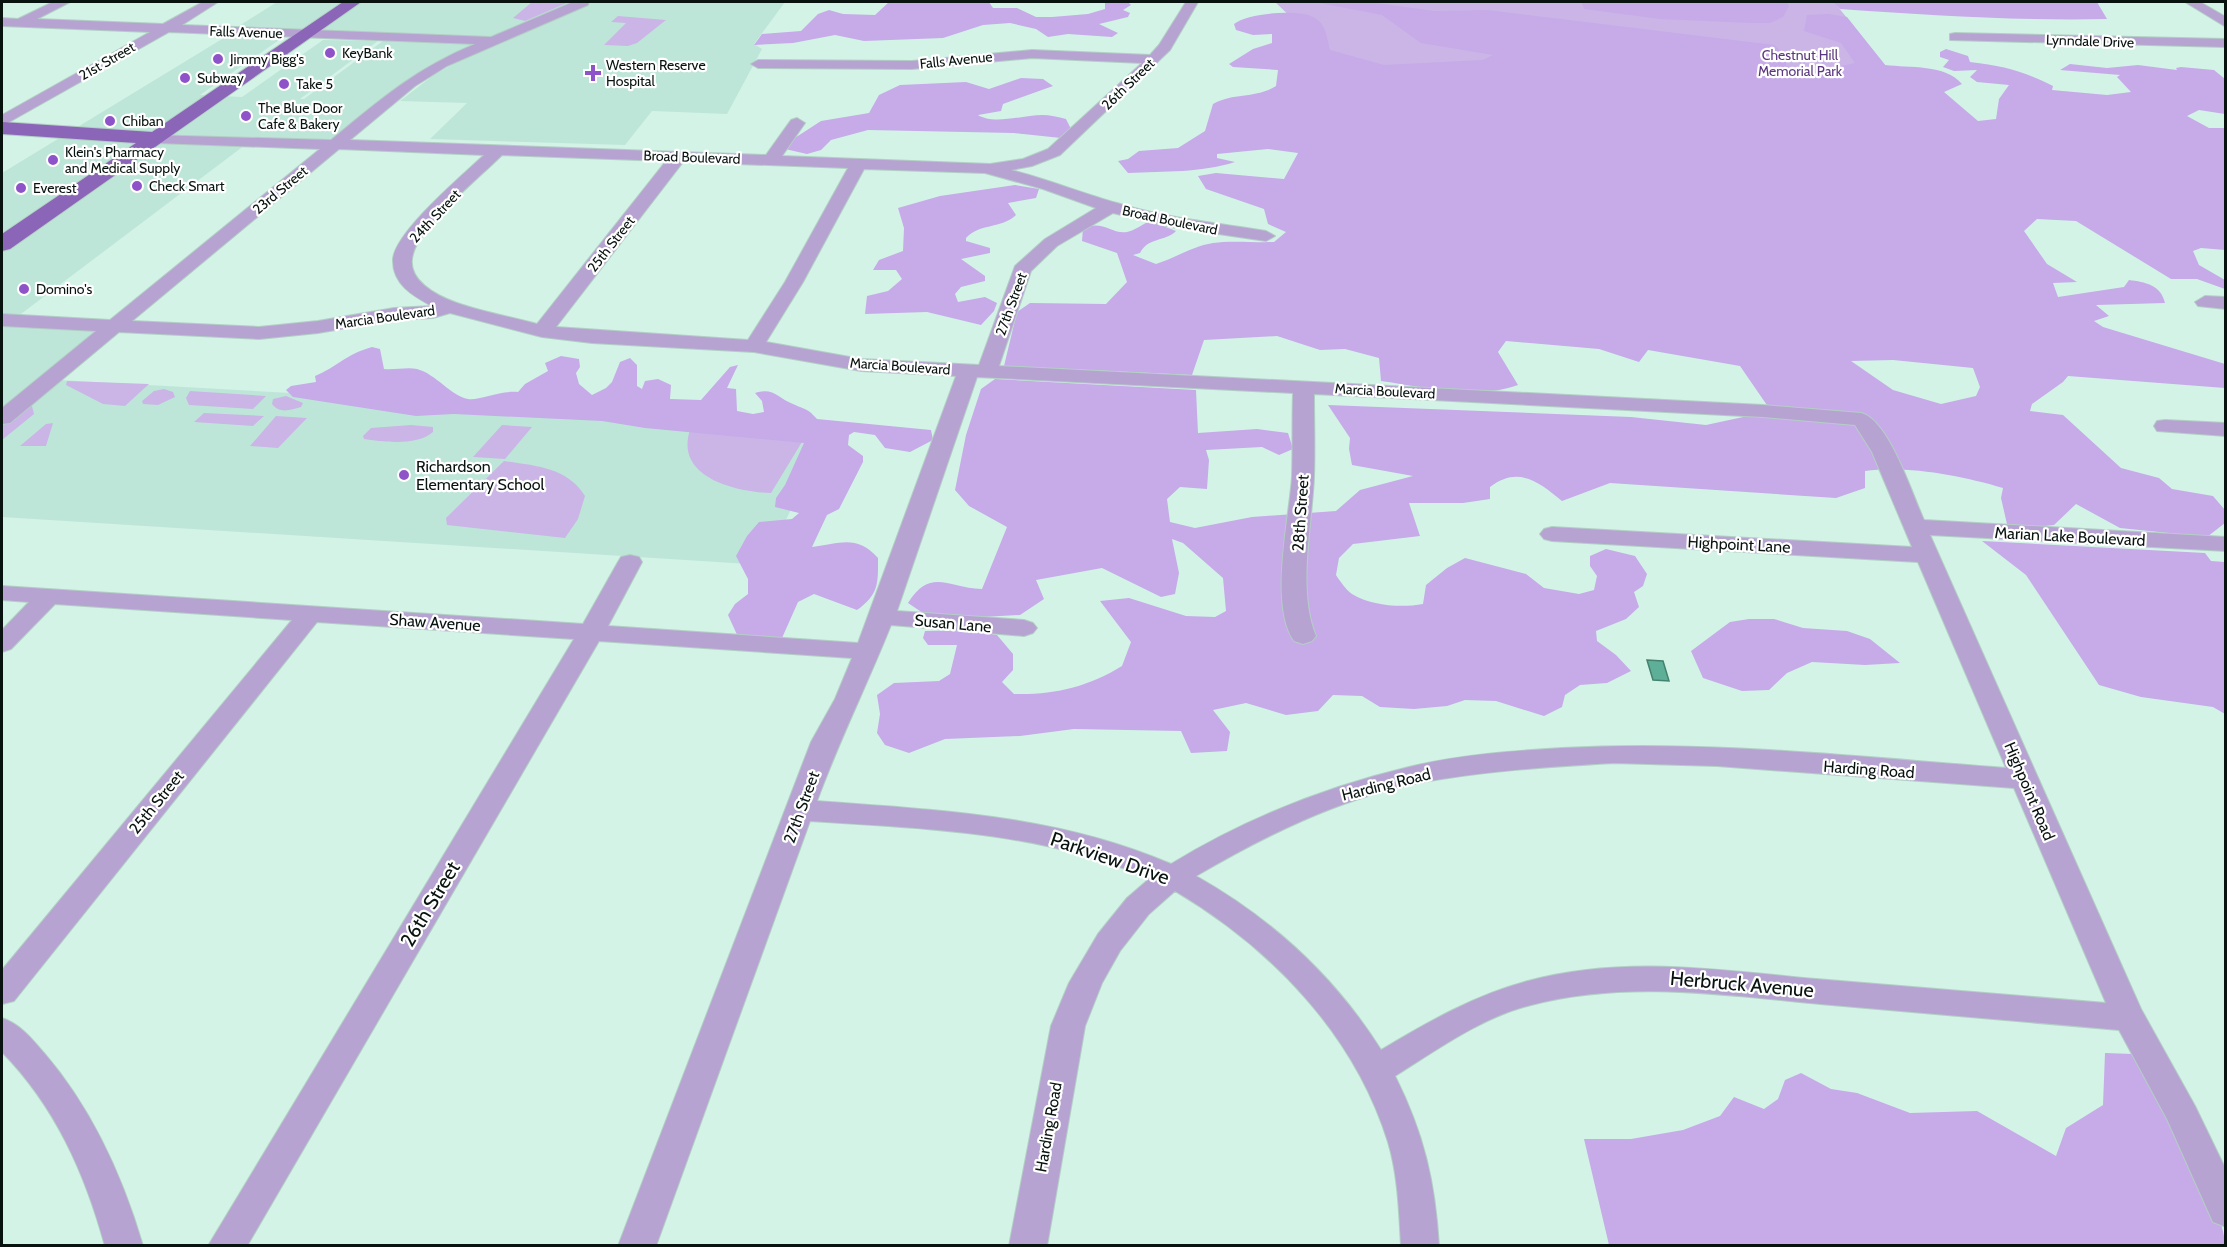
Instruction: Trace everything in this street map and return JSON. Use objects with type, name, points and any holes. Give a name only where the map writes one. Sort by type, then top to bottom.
[{"type":"main road","points":[[2,244],[353,2]]},
{"type":"main road","name":"Broad Boulevard","points":[[2,128],[84,131],[110,136]]},
{"type":"main road","name":"Broad Boulevard","points":[[2,135],[73,139],[110,136],[156,138]]},
{"type":"street","points":[[2,32],[63,2]]},
{"type":"street","name":"21st Street","points":[[2,121],[212,2]]},
{"type":"street","name":"23rd Street","points":[[2,418],[422,75],[491,40],[583,2]]},
{"type":"street","name":"26th Street","points":[[985,168],[1026,163],[1049,155],[1154,59],[1192,2]]},
{"type":"street","points":[[2192,2],[2226,23]]},
{"type":"street","name":"Falls Avenue","points":[[2,22],[491,40]]},
{"type":"street","name":"Lynndale Drive","points":[[1955,37],[2226,43]]},
{"type":"street","name":"Falls Avenue","points":[[758,64],[912,65],[1032,54],[1154,59]]},
{"type":"street","points":[[771,159],[797,123]]},
{"type":"street","name":"Broad Boulevard","points":[[156,138],[985,168],[1049,185],[1110,207],[1199,228],[1266,236]]},
{"type":"street","name":"24th Street","points":[[449,307],[419,290],[407,279],[402,263],[403,254],[414,235],[497,151]]},
{"type":"street","points":[[1049,155],[1044,166],[1049,185]]},
{"type":"street","name":"25th Street","points":[[542,331],[679,156]]},
{"type":"street","points":[[754,346],[794,282],[859,163]]},
{"type":"street","name":"27th Street","points":[[637,1245],[825,742],[848,699],[977,371],[1022,270],[1050,243],[1110,207]]},
{"type":"street","points":[[2205,302],[2226,303]]},
{"type":"street","name":"Marcia Boulevard","points":[[2,320],[270,333],[330,326],[379,316],[433,312],[449,307],[542,331],[592,337],[754,346],[861,365],[1806,413]]},
{"type":"street","name":"28th Street","points":[[1303,387],[1303,478],[1296,578],[1297,629],[1303,636]]},
{"type":"street","name":"Highpoint Road","points":[[1806,413],[1852,417],[1866,424],[1915,527],[2129,1018],[2183,1116],[2226,1211]]},
{"type":"street","points":[[2165,426],[2226,430]]},
{"type":"street","name":"Marian Lake Boulevard","points":[[1915,527],[2226,544]]},
{"type":"street","name":"Highpoint Lane","points":[[1552,534],[1927,555]]},
{"type":"street","name":"26th Street","points":[[227,1245],[591,633],[630,562]]},
{"type":"street","name":"Shaw Avenue","points":[[2,593],[868,651]]},
{"type":"street","points":[[2,644],[49,596]]},
{"type":"street","name":"25th Street","points":[[2,992],[311,614]]},
{"type":"street","name":"Susan Lane","points":[[882,617],[1023,628]]},
{"type":"street","name":"Harding Road","points":[[1028,1245],[1054,1091],[1068,1026],[1078,995],[1092,966],[1122,925],[1173,877],[1256,830],[1324,801],[1401,779],[1489,762],[1558,755],[1645,753],[2025,779]]},
{"type":"street","name":"Parkview Drive","points":[[800,810],[1017,829],[1087,846],[1173,877],[1252,925],[1305,974],[1330,1002],[1375,1071],[1406,1142],[1414,1179],[1420,1245]]},
{"type":"street","name":"Herbruck Avenue","points":[[1375,1071],[1492,1006],[1527,993],[1565,985],[1627,977],[1743,983],[2129,1018]]},
{"type":"street","points":[[2,1031],[42,1071],[72,1118],[96,1164],[116,1216],[124,1245]]},
{"type":"shaded area","points":[[277,2],[583,2],[442,63],[334,145],[249,142],[13,320],[115,326],[2,418],[2,173],[227,36],[282,38],[200,95],[242,97],[323,40],[378,41],[300,99],[304,99],[387,38],[229,32]]},
{"type":"shaded area","name":"Western Reserve Hospital","points":[[593,2],[785,2],[754,44],[762,49],[727,114],[652,111],[625,145],[430,139],[467,103],[400,101],[435,74],[476,52]]},
{"type":"shaded area","points":[[889,2],[989,2],[993,8],[1017,8],[1036,17],[1088,14],[1105,9],[1105,2],[1128,2],[1131,5],[1123,10],[1130,13],[1128,17],[1099,24],[1118,33],[1112,37],[1068,34],[1048,37],[1036,29],[1010,23],[983,25],[943,38],[864,41],[835,35],[793,43],[754,45],[762,34],[801,31],[818,14],[829,10],[843,14],[875,15]]},
{"type":"shaded area","points":[[1315,2],[1369,2],[1434,11],[1487,10],[1774,45],[1786,56],[1786,66],[1808,73],[1855,63],[1841,43],[1804,31],[1807,15],[1828,14],[1847,17],[1885,65],[1927,68],[1955,78],[1962,84],[1944,92],[1978,121],[1996,119],[1999,99],[2009,85],[1977,82],[1970,77],[1977,70],[1954,71],[1943,67],[1949,60],[1940,57],[1940,52],[1946,49],[1968,56],[1970,62],[2003,67],[2032,76],[2053,86],[2052,90],[2107,95],[2131,92],[2117,77],[2120,75],[2060,70],[2070,64],[2107,68],[2138,65],[2177,70],[2176,68],[2181,67],[2214,70],[2225,79],[2225,114],[2199,110],[2187,116],[2209,128],[2225,128],[2225,250],[2201,248],[2193,251],[2199,265],[2225,280],[2225,289],[2197,279],[2171,279],[2076,221],[2037,219],[2024,231],[2047,264],[2077,282],[2053,283],[2058,297],[2124,287],[2129,280],[2156,288],[2163,297],[2165,303],[2096,305],[2109,316],[2094,321],[2103,327],[2225,364],[2225,388],[2068,376],[2032,404],[2030,411],[2063,415],[2121,468],[2159,478],[2172,489],[2213,496],[2225,510],[2225,523],[2207,537],[2120,528],[2076,504],[2054,525],[2035,527],[2007,524],[2001,498],[2003,488],[1970,479],[1899,469],[1865,471],[1865,488],[1836,498],[1610,483],[1562,501],[1536,482],[1519,477],[1510,478],[1490,487],[1490,499],[1463,503],[1409,503],[1420,536],[1353,544],[1339,558],[1336,575],[1352,594],[1360,598],[1387,605],[1405,606],[1423,604],[1426,585],[1447,568],[1465,558],[1526,574],[1544,588],[1579,594],[1594,590],[1597,576],[1590,566],[1590,556],[1606,549],[1635,556],[1647,574],[1643,586],[1634,592],[1639,607],[1626,619],[1596,631],[1597,641],[1616,655],[1631,671],[1607,683],[1580,685],[1565,695],[1562,707],[1544,716],[1496,701],[1465,700],[1447,706],[1414,709],[1380,707],[1362,696],[1333,695],[1318,711],[1286,715],[1246,703],[1213,710],[1230,732],[1227,751],[1191,753],[1181,731],[1074,729],[1020,736],[945,739],[909,753],[885,745],[877,733],[880,714],[877,695],[894,683],[939,681],[950,674],[957,645],[928,645],[923,638],[925,631],[970,630],[997,635],[1013,654],[1013,670],[1002,682],[1014,694],[1029,694],[1070,688],[1096,679],[1122,666],[1131,642],[1100,601],[1129,598],[1186,616],[1215,617],[1226,611],[1223,578],[1183,543],[1172,539],[1179,573],[1175,594],[1161,597],[1102,568],[1036,580],[1044,599],[1020,615],[982,617],[923,613],[908,603],[924,585],[932,582],[982,589],[1007,527],[969,506],[955,490],[966,435],[981,389],[995,379],[1196,390],[1198,433],[1257,429],[1288,433],[1293,449],[1279,455],[1262,447],[1206,450],[1209,460],[1207,489],[1180,487],[1167,499],[1170,522],[1195,528],[1252,517],[1336,511],[1360,490],[1413,476],[1352,465],[1349,449],[1350,438],[1328,405],[1631,417],[1706,425],[1771,411],[1740,366],[1648,350],[1639,362],[1599,349],[1506,341],[1498,352],[1518,385],[1485,392],[1450,391],[1381,381],[1379,358],[1345,349],[1320,350],[1277,336],[1204,340],[1192,375],[1004,366],[1017,312],[1030,303],[1106,304],[1127,282],[1117,253],[1082,241],[1083,228],[1102,226],[1127,232],[1150,221],[1176,231],[1147,244],[1140,253],[1133,255],[1156,264],[1191,249],[1213,243],[1274,242],[1286,232],[1268,224],[1264,209],[1206,189],[1198,176],[1216,173],[1284,179],[1298,153],[1268,149],[1217,154],[1217,158],[1235,162],[1196,170],[1169,172],[1128,173],[1118,161],[1128,159],[1139,151],[1178,148],[1205,131],[1213,104],[1229,98],[1260,93],[1276,86],[1278,70],[1233,67],[1229,64],[1253,49],[1272,43],[1272,34],[1253,35],[1236,30],[1234,24],[1240,20],[1284,13],[1313,17],[1321,23],[1330,50],[1384,65],[1483,60],[1493,55],[1421,43],[1382,15]],"holes":[[[1893,360],[1973,368],[1980,387],[1976,396],[1941,404],[1893,390],[1851,361]]]},
{"type":"shaded area","points":[[1787,2],[1789,6],[1783,17],[1770,23],[1751,23],[1660,19],[1584,9],[1582,3]]},
{"type":"shaded area","points":[[1833,2],[2097,2],[2107,19],[2006,18],[1840,9]]},
{"type":"shaded area","points":[[1021,78],[1043,79],[1053,86],[1003,104],[1001,111],[978,115],[992,119],[1035,115],[1051,116],[1066,119],[1072,131],[1061,138],[1014,133],[868,130],[831,140],[821,150],[807,154],[785,149],[787,143],[821,121],[869,113],[879,95],[900,85],[966,82],[989,89]]},
{"type":"shaded area","points":[[1015,185],[1039,189],[1036,198],[1008,203],[1016,215],[1004,222],[978,230],[966,238],[966,241],[990,248],[990,253],[961,259],[985,276],[985,281],[961,287],[955,294],[958,302],[985,297],[997,303],[994,311],[981,325],[927,312],[865,314],[867,296],[888,291],[902,279],[896,270],[873,270],[879,260],[903,251],[904,228],[898,208],[940,196]]},
{"type":"shaded area","points":[[372,347],[380,349],[384,369],[417,369],[431,375],[456,394],[468,399],[518,392],[525,384],[548,371],[545,363],[561,356],[579,359],[580,367],[576,373],[579,384],[592,395],[606,388],[612,382],[620,362],[630,358],[637,365],[637,386],[642,389],[645,381],[658,379],[671,385],[670,399],[701,400],[730,367],[738,365],[727,388],[736,389],[737,411],[753,414],[764,412],[762,401],[755,393],[767,391],[806,410],[817,419],[931,430],[933,440],[910,452],[885,448],[875,435],[854,432],[849,435],[848,445],[863,456],[863,462],[839,509],[827,515],[812,547],[855,543],[878,558],[876,588],[870,599],[857,610],[814,594],[798,602],[782,638],[739,639],[728,615],[735,604],[748,594],[748,579],[736,556],[747,536],[759,522],[792,519],[799,513],[775,507],[776,498],[785,485],[804,443],[645,428],[602,421],[454,414],[416,416],[293,397],[286,390],[291,386],[316,382],[315,376],[355,353]]},
{"type":"shaded area","name":"Richardson Elementary School","points":[[59,380],[291,393],[826,434],[765,565],[2,517],[2,427]]},
{"type":"shaded area","points":[[1982,541],[2205,553],[2211,561],[2225,562],[2225,714],[2213,707],[2141,697],[2099,685],[2026,575]]},
{"type":"shaded area","points":[[1774,619],[1803,628],[1847,631],[1870,639],[1900,663],[1865,665],[1812,662],[1787,673],[1769,690],[1742,691],[1703,678],[1691,651],[1730,622]]},
{"type":"shaded area","points":[[1647,660],[1663,661],[1669,681],[1653,680]]},
{"type":"shaded area","points":[[2105,1053],[2133,1054],[2202,1178],[2222,1227],[2225,1245],[1609,1245],[1584,1139],[1631,1139],[1683,1130],[1720,1116],[1734,1097],[1764,1109],[1778,1099],[1785,1080],[1801,1073],[1831,1089],[1857,1093],[1910,1113],[1977,1111],[2056,1156],[2066,1128],[2103,1105]]},
{"type":"green space","points":[[532,2],[569,2],[525,21],[513,18]]},
{"type":"green space","name":"Chestnut Hill Memorial Park","points":[[1275,2],[1834,2],[1938,130],[1291,105],[1296,22]]},
{"type":"green space","points":[[618,16],[666,20],[637,43],[628,46],[604,45],[626,23],[611,22]]},
{"type":"green space","points":[[67,381],[149,384],[125,406],[103,404],[66,385]]},
{"type":"green space","points":[[164,389],[173,392],[175,397],[158,405],[143,404],[142,401],[154,391]]},
{"type":"green space","points":[[190,391],[266,396],[253,409],[189,405],[186,398]]},
{"type":"green space","points":[[286,396],[303,403],[301,407],[282,410],[272,404],[273,399]]},
{"type":"green space","points":[[28,405],[32,406],[34,414],[2,440],[2,426]]},
{"type":"green space","points":[[204,413],[264,416],[253,426],[194,422]]},
{"type":"green space","points":[[276,416],[307,418],[278,448],[250,446]]},
{"type":"green space","points":[[53,423],[46,446],[20,446],[46,424]]},
{"type":"green space","points":[[411,425],[433,427],[433,432],[419,439],[400,442],[364,439],[363,436],[371,428]]},
{"type":"green space","points":[[502,425],[532,427],[505,459],[473,457]]},
{"type":"green space","points":[[690,430],[792,437],[802,442],[771,493],[757,492],[727,485],[700,471],[691,460],[688,446]]},
{"type":"green space","points":[[504,461],[549,469],[578,486],[585,496],[578,519],[565,538],[447,525],[446,518]]},
{"type":"place","name":"KeyBank","points":[[330,53]]},
{"type":"place","name":"Jimmy Bigg's","points":[[218,59]]},
{"type":"place","name":"Western Reserve Hospital","points":[[593,73]]},
{"type":"place","name":"Subway","points":[[185,78]]},
{"type":"place","name":"Take 5","points":[[284,84]]},
{"type":"place","name":"The Blue Door Cafe & Bakery","points":[[246,116]]},
{"type":"place","name":"Chiban","points":[[110,121]]},
{"type":"place","name":"Klein's Pharmacy and Medical Supply","points":[[53,160]]},
{"type":"place","name":"Check Smart","points":[[137,186]]},
{"type":"place","name":"Everest","points":[[21,188]]},
{"type":"place","name":"Domino's","points":[[24,289]]},
{"type":"place","name":"Richardson Elementary School","points":[[404,475]]}]
